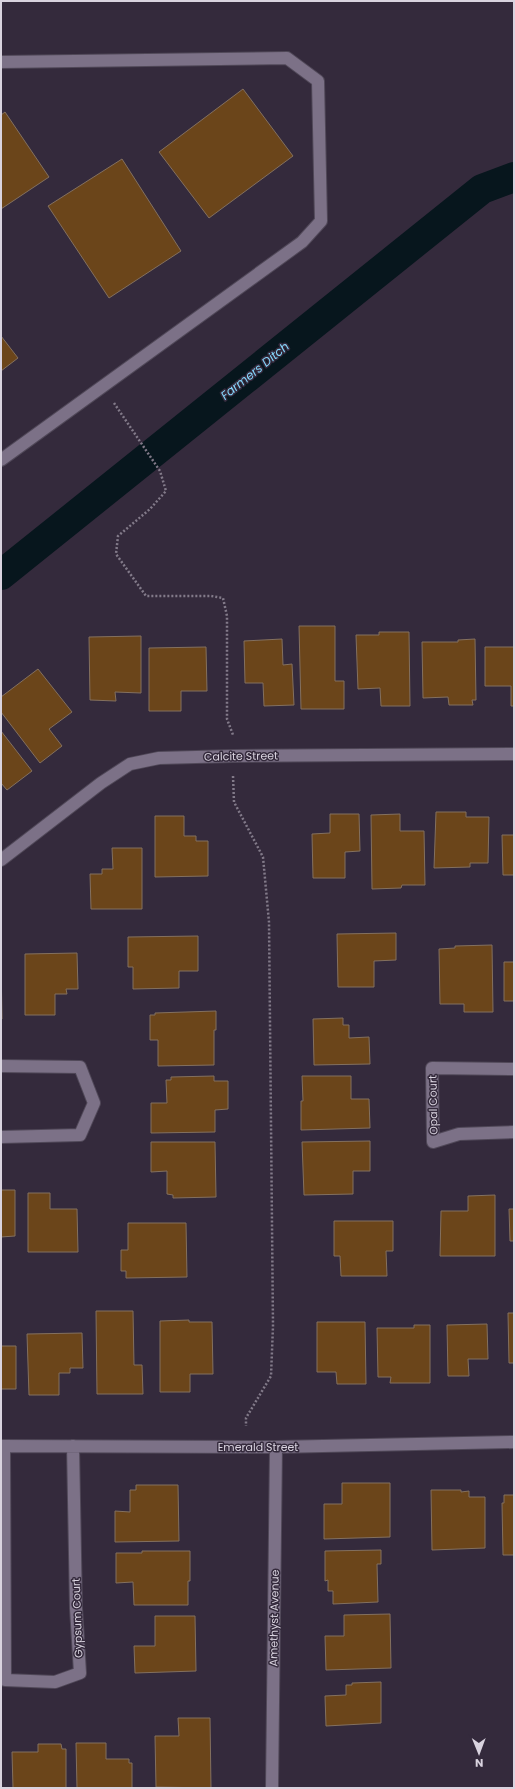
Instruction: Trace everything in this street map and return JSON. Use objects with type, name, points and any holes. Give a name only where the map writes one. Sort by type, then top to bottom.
[{"type":"street","points":[[1,62],[287,58],[318,81],[321,221],[302,242],[1,460]]},
{"type":"street","name":"Calcite Street","points":[[1,860],[101,783],[130,764],[159,758],[514,754]]},
{"type":"street","points":[[1,1066],[80,1066],[94,1103],[80,1135],[1,1137]]},
{"type":"street","name":"Opal Court","points":[[514,1069],[432,1068],[433,1142],[459,1134],[514,1132]]},
{"type":"street","name":"Emerald Street","points":[[2,1446],[276,1447],[514,1442]]},
{"type":"street","name":"Gypsum Court","points":[[2,1446],[5,1680],[55,1682],[80,1673],[75,1568],[73,1446]]},
{"type":"street","name":"Amethyst Avenue","points":[[272,1788],[276,1447]]},
{"type":"path","points":[[103,386],[160,471],[166,491],[150,509],[118,536],[116,554],[146,596],[211,596],[223,598],[227,616],[227,719],[233,732],[234,802],[263,857],[269,922],[273,1326],[271,1376],[246,1418],[248,1447]]},
{"type":"building","points":[[243,89],[293,156],[209,218],[159,152]]},
{"type":"building","points":[[5,112],[49,177],[1,209],[1,115]]},
{"type":"building","points":[[122,159],[181,251],[109,298],[48,206]]},
{"type":"building","points":[[1,336],[18,358],[1,371]]},
{"type":"building","points":[[299,626],[335,626],[335,681],[344,681],[344,709],[301,709]]},
{"type":"building","points":[[379,632],[409,632],[410,706],[381,706],[380,688],[358,689],[356,635],[379,635]]},
{"type":"building","points":[[141,636],[141,693],[115,692],[116,701],[90,700],[89,637]]},
{"type":"building","points":[[282,639],[283,665],[292,664],[294,705],[264,706],[263,683],[245,683],[244,641]]},
{"type":"building","points":[[475,639],[476,700],[472,700],[473,705],[449,705],[448,697],[423,698],[422,642],[458,642],[458,640]]},
{"type":"building","points":[[206,647],[207,691],[181,691],[181,711],[149,711],[149,648]]},
{"type":"building","points":[[485,647],[514,647],[514,706],[511,706],[511,686],[485,686]]},
{"type":"building","points":[[38,669],[72,712],[49,729],[62,746],[40,763],[1,712],[1,697]]},
{"type":"building","points":[[1,731],[32,771],[7,790],[1,783]]},
{"type":"building","points":[[436,812],[466,812],[466,817],[489,817],[488,863],[470,863],[470,867],[434,868]]},
{"type":"building","points":[[330,814],[359,814],[360,851],[345,852],[345,878],[313,878],[312,834],[330,833]]},
{"type":"building","points":[[400,814],[400,831],[424,831],[425,885],[402,885],[401,888],[372,889],[371,815]]},
{"type":"building","points":[[155,816],[184,816],[184,836],[196,836],[196,841],[208,841],[208,876],[155,877]]},
{"type":"building","points":[[502,835],[514,835],[514,875],[503,875]]},
{"type":"building","points":[[112,848],[142,848],[142,909],[91,909],[90,874],[102,874],[102,869],[113,869]]},
{"type":"building","points":[[396,933],[396,960],[374,961],[374,987],[338,987],[337,934]]},
{"type":"building","points":[[198,936],[198,971],[179,971],[179,988],[133,989],[133,967],[128,967],[128,937]]},
{"type":"building","points":[[492,945],[493,1012],[464,1012],[464,1004],[440,1004],[439,949],[455,948],[455,946]]},
{"type":"building","points":[[77,953],[78,989],[66,989],[67,994],[55,994],[55,1015],[25,1015],[25,954]]},
{"type":"building","points":[[504,962],[514,962],[514,1001],[504,1001]]},
{"type":"building","points":[[1,963],[2,1019],[1,1019]]},
{"type":"building","points":[[216,1011],[216,1030],[214,1030],[214,1065],[158,1066],[158,1040],[150,1040],[150,1015],[155,1015],[155,1013]]},
{"type":"building","points":[[343,1018],[343,1025],[349,1025],[349,1038],[369,1037],[370,1064],[314,1065],[313,1019]]},
{"type":"building","points":[[214,1076],[214,1081],[228,1081],[228,1109],[215,1110],[215,1132],[151,1133],[151,1103],[167,1103],[166,1080],[171,1080],[171,1077]]},
{"type":"building","points":[[302,1076],[351,1076],[351,1099],[369,1099],[370,1128],[301,1130],[301,1101],[303,1101]]},
{"type":"building","points":[[370,1141],[370,1171],[353,1171],[353,1194],[304,1195],[302,1142]]},
{"type":"building","points":[[151,1142],[215,1142],[216,1197],[173,1198],[173,1195],[167,1194],[167,1171],[151,1172]]},
{"type":"building","points":[[1,1190],[15,1190],[15,1236],[1,1237]]},
{"type":"building","points":[[28,1193],[50,1193],[50,1209],[77,1209],[78,1252],[28,1252]]},
{"type":"building","points":[[495,1195],[495,1256],[440,1256],[441,1211],[468,1211],[468,1196]]},
{"type":"building","points":[[509,1209],[514,1209],[514,1241],[510,1241]]},
{"type":"building","points":[[334,1221],[393,1221],[393,1251],[386,1251],[387,1276],[341,1276],[340,1256],[334,1256]]},
{"type":"building","points":[[128,1223],[186,1223],[187,1277],[126,1278],[126,1271],[121,1271],[121,1250],[128,1250]]},
{"type":"building","points":[[96,1311],[133,1311],[134,1365],[142,1365],[143,1394],[97,1394]]},
{"type":"building","points":[[508,1313],[514,1313],[514,1363],[509,1363]]},
{"type":"building","points":[[189,1320],[189,1322],[212,1322],[213,1374],[190,1374],[190,1392],[160,1392],[160,1321]]},
{"type":"building","points":[[317,1322],[365,1322],[366,1384],[337,1384],[336,1372],[317,1372]]},
{"type":"building","points":[[487,1324],[488,1359],[468,1359],[469,1376],[448,1376],[447,1325]]},
{"type":"building","points":[[414,1325],[430,1325],[430,1383],[390,1383],[391,1377],[378,1377],[377,1328],[414,1328]]},
{"type":"building","points":[[82,1333],[83,1368],[70,1368],[70,1373],[59,1373],[59,1395],[29,1395],[27,1334]]},
{"type":"building","points":[[1,1346],[16,1346],[16,1389],[1,1389]]},
{"type":"building","points":[[342,1483],[390,1483],[390,1537],[324,1539],[324,1504],[342,1504]]},
{"type":"building","points":[[136,1485],[178,1485],[179,1541],[115,1542],[115,1511],[130,1512],[130,1490],[136,1490]]},
{"type":"building","points":[[431,1490],[461,1490],[461,1492],[469,1491],[469,1497],[485,1497],[485,1548],[432,1550]]},
{"type":"building","points":[[504,1495],[514,1495],[514,1555],[503,1555],[502,1503],[504,1503]]},
{"type":"building","points":[[381,1550],[381,1564],[377,1564],[378,1602],[333,1604],[333,1591],[328,1591],[328,1580],[325,1581],[325,1551]]},
{"type":"building","points":[[142,1551],[190,1551],[188,1605],[134,1605],[133,1582],[116,1583],[116,1553],[142,1553]]},
{"type":"building","points":[[390,1614],[391,1668],[326,1670],[325,1636],[344,1636],[344,1615]]},
{"type":"building","points":[[155,1616],[195,1616],[196,1671],[135,1673],[134,1646],[155,1646]]},
{"type":"building","points":[[381,1682],[381,1723],[326,1726],[325,1696],[346,1695],[346,1685],[352,1685],[352,1683]]},
{"type":"building","points":[[178,1718],[210,1718],[211,1788],[156,1787],[155,1736],[179,1736]]},
{"type":"building","points":[[76,1743],[106,1743],[106,1759],[129,1759],[129,1763],[132,1763],[132,1788],[77,1788]]},
{"type":"building","points":[[38,1744],[61,1744],[62,1749],[66,1749],[66,1788],[13,1788],[12,1752],[38,1752]]},
{"type":"waterway","name":"Farmers Ditch","points":[[1,575],[482,189],[514,177]]}]
